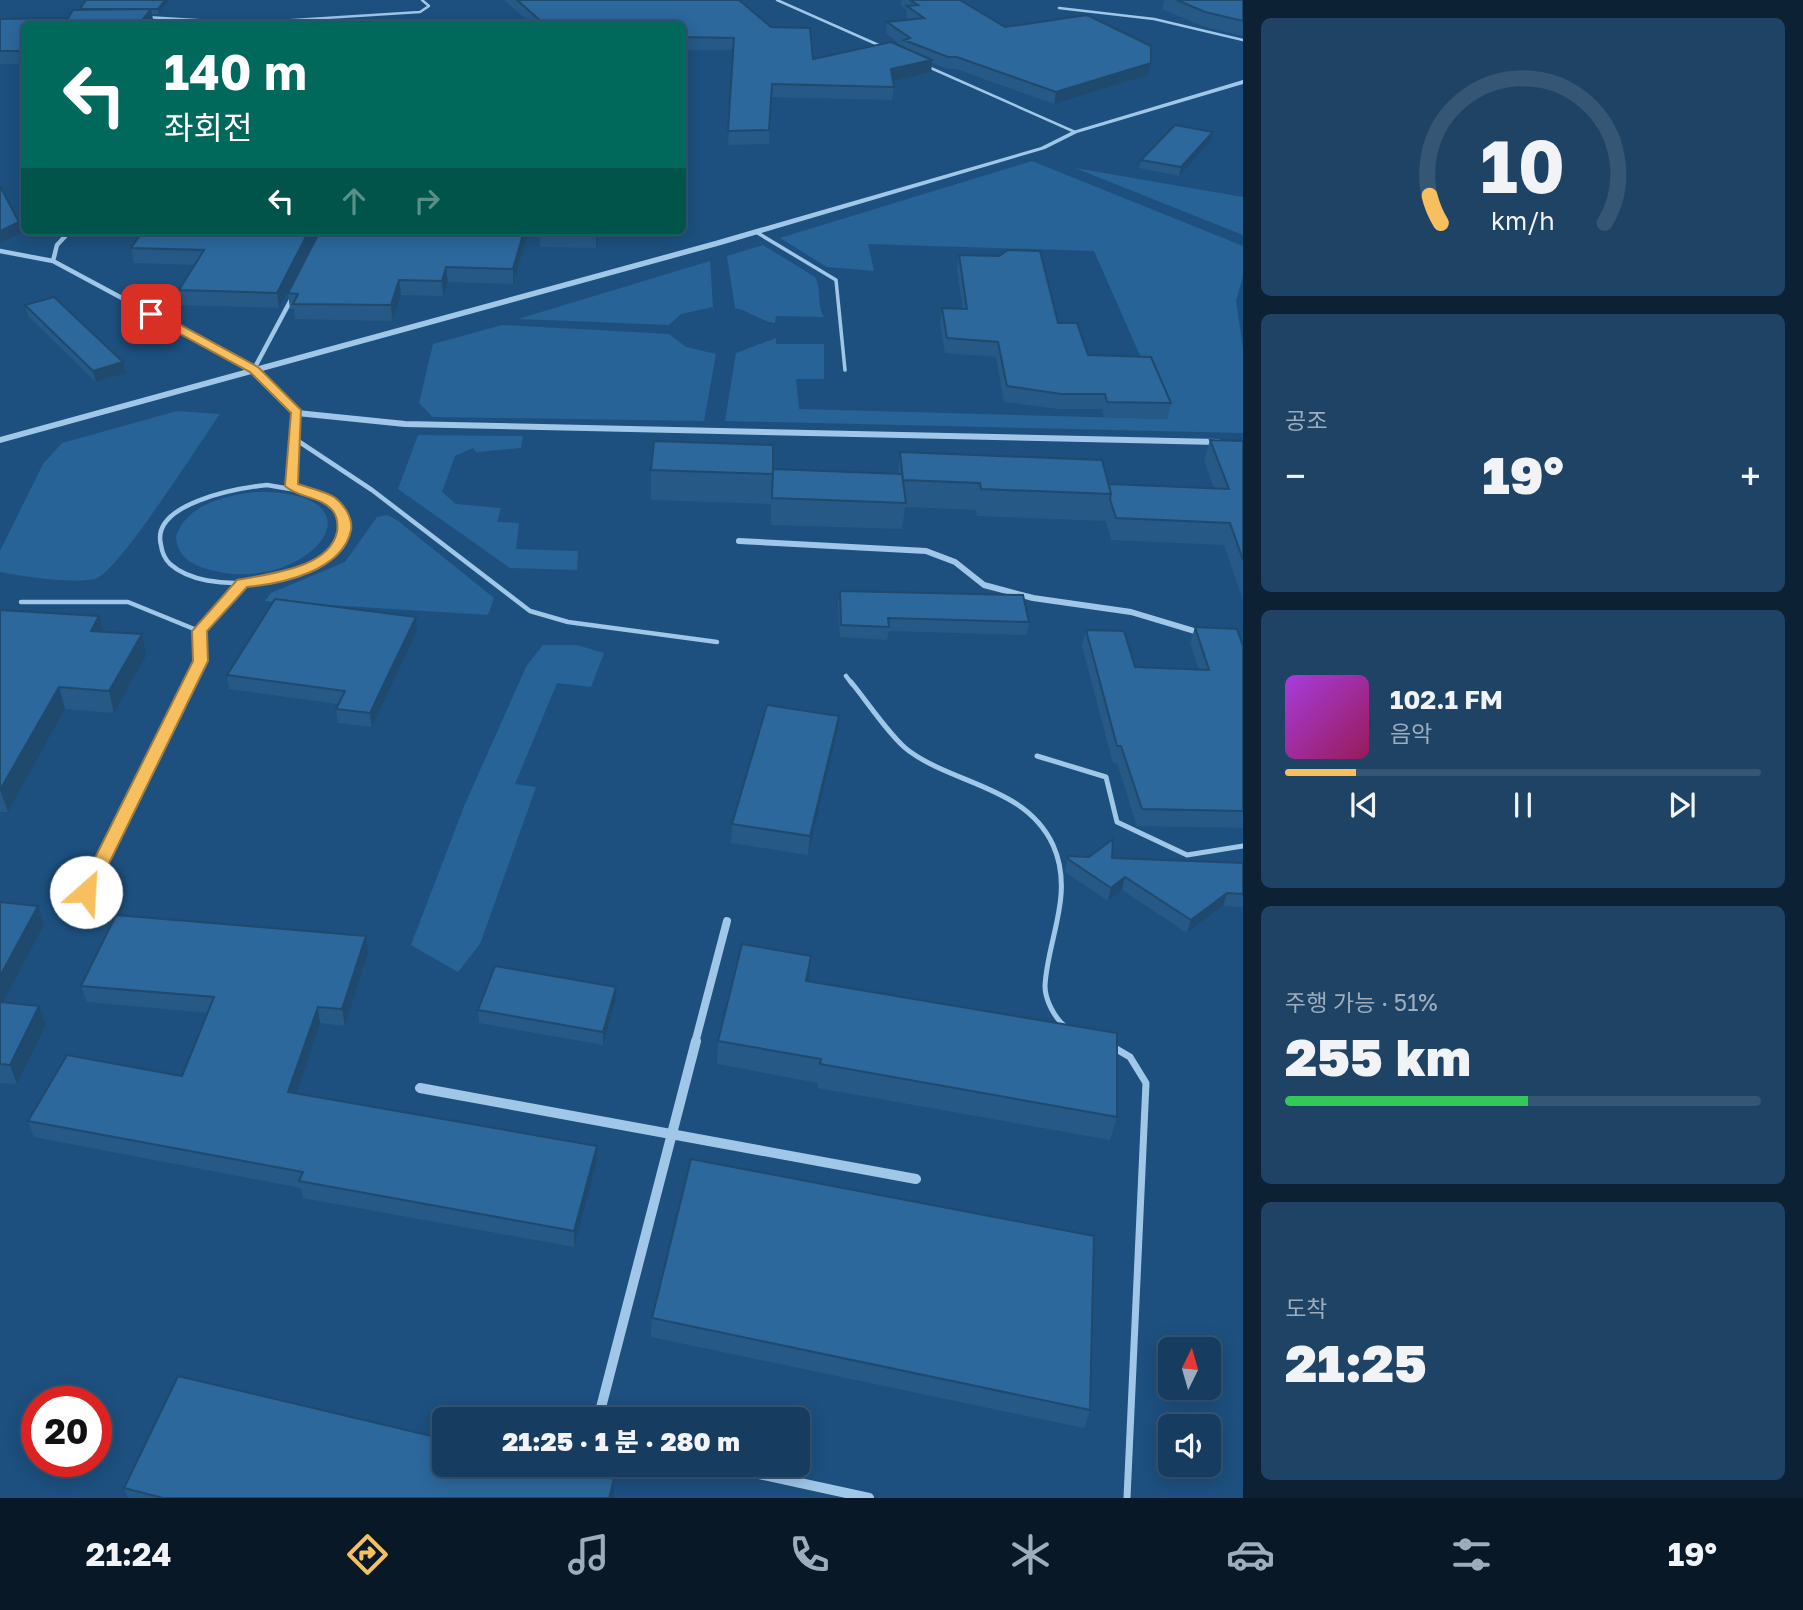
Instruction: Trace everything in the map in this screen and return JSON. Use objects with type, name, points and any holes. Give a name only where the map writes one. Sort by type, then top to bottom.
[{"type":"street","points":[[0,440],[757,232],[1043,148],[1075,132],[1243,82]]},
{"type":"street","points":[[53,261],[57,245],[66,235]]},
{"type":"street","points":[[0,251],[53,261],[254,369],[297,413],[405,425],[1229,442]]},
{"type":"street","points":[[254,369],[295,292]]},
{"type":"street","points":[[739,541],[926,551],[955,562],[984,584],[1033,598],[1131,612],[1206,634]]},
{"type":"street","points":[[601,1407],[727,920]]},
{"type":"street","points":[[420,1088],[673,1132],[916,1179]]},
{"type":"street","points":[[773,1477],[869,1498]]},
{"type":"lane","points":[[275,21],[420,12],[429,6],[422,0]]},
{"type":"lane","points":[[777,0],[891,50]]},
{"type":"lane","points":[[1059,8],[1154,19],[1243,40]]},
{"type":"lane","points":[[143,17],[236,21]]},
{"type":"lane","points":[[916,61],[1075,132]]},
{"type":"lane","points":[[757,232],[836,281],[845,370]]},
{"type":"lane","points":[[291,486],[297,413]]},
{"type":"lane","points":[[295,439],[372,490],[530,611],[568,622],[717,642]]},
{"type":"lane","points":[[242,486],[291,486],[329,500],[340,511],[345,524],[342,538],[333,551],[316,564],[295,574],[242,583],[215,582],[191,576],[173,566],[163,554],[160,540],[165,525],[178,512],[218,492],[242,486]]},
{"type":"lane","points":[[86,892],[201,661],[199,631],[242,583]]},
{"type":"lane","points":[[20,602],[128,602],[199,631]]},
{"type":"lane","points":[[846,676],[908,751],[995,792],[1027,811],[1044,826],[1059,859],[1060,919],[1045,988],[1056,1020],[1072,1031]]},
{"type":"lane","points":[[1037,755],[1106,777],[1117,822],[1187,855],[1243,846]]},
{"type":"lane","points":[[1101,1043],[1122,1049],[1146,1083],[1127,1498]]},
{"type":"shaded area","points":[[1032,161],[1243,246],[1243,276],[1236,301],[1243,348],[1243,433],[725,421],[736,353],[776,338],[776,344],[824,344],[824,379],[796,379],[799,409],[1168,419],[1094,251],[868,244],[874,271],[827,267],[780,238]]},
{"type":"shaded area","points":[[1075,168],[1243,197],[1243,235]]},
{"type":"shaded area","points":[[763,245],[815,277],[824,317],[776,316],[775,323],[735,308],[727,256]]},
{"type":"shaded area","points":[[710,261],[713,307],[681,314],[669,325],[518,319]]},
{"type":"shaded area","points":[[502,325],[669,334],[686,347],[716,354],[704,421],[433,417],[419,403],[433,344]]},
{"type":"shaded area","points":[[177,411],[220,414],[141,529],[108,569],[97,578],[77,581],[0,572],[0,551],[43,464],[62,443]]},
{"type":"shaded area","points":[[418,435],[523,436],[521,448],[476,452],[473,448],[455,456],[442,492],[456,504],[501,508],[497,522],[519,523],[516,549],[578,551],[577,570],[510,568],[398,489]]},
{"type":"shaded area","points":[[255,492],[297,496],[321,507],[328,523],[321,541],[303,557],[276,569],[244,574],[207,569],[182,554],[176,537],[181,526],[197,509],[219,499]]},
{"type":"shaded area","points":[[387,515],[397,520],[494,598],[488,615],[265,601],[271,593],[345,562],[377,517]]},
{"type":"shaded area","points":[[543,645],[577,645],[604,653],[591,687],[557,683],[515,784],[536,787],[480,944],[458,972],[411,945],[465,804],[527,665]]},
{"type":"building","points":[[86,0],[165,0],[158,9],[80,9]]},
{"type":"building","points":[[517,0],[739,0],[771,27],[810,28],[813,59],[891,42],[932,60],[891,69],[894,87],[772,84],[769,130],[728,131],[734,38],[686,37],[686,21],[541,21]]},
{"type":"building","points":[[910,0],[960,0],[1005,27],[1087,15],[1151,46],[1151,63],[1056,92],[904,40],[910,38],[887,22],[924,18],[907,6],[918,5]]},
{"type":"building","points":[[1177,0],[1243,0],[1243,21],[1205,12]]},
{"type":"building","points":[[151,9],[141,21],[21,21],[21,51],[0,51],[0,19],[68,18],[73,10]]},
{"type":"building","points":[[1175,125],[1213,132],[1181,167],[1141,160]]},
{"type":"building","points":[[0,186],[19,222],[0,231]]},
{"type":"building","points":[[140,235],[307,235],[277,293],[179,290],[204,250],[131,248]]},
{"type":"building","points":[[318,235],[523,235],[513,269],[446,267],[442,281],[399,280],[391,305],[293,304],[298,294],[288,293]]},
{"type":"building","points":[[1008,250],[1040,251],[1058,323],[1077,323],[1088,355],[1151,357],[1171,403],[1107,402],[1105,394],[1061,394],[1007,386],[998,342],[947,338],[942,308],[967,309],[959,255],[999,256]]},
{"type":"building","points":[[54,297],[123,362],[93,371],[25,305]]},
{"type":"building","points":[[1210,440],[1243,441],[1243,560],[1230,523],[1116,518],[1110,499],[1109,484],[1229,489]]},
{"type":"building","points":[[654,441],[773,445],[773,474],[651,470]]},
{"type":"building","points":[[900,452],[1102,460],[1111,494],[981,489],[980,483],[903,480]]},
{"type":"building","points":[[773,469],[902,474],[906,503],[772,498]]},
{"type":"building","points":[[840,591],[1023,595],[1029,622],[888,618],[889,627],[841,625]]},
{"type":"building","points":[[275,599],[416,617],[370,713],[336,709],[345,691],[227,675]]},
{"type":"building","points":[[0,610],[99,616],[91,631],[142,634],[109,691],[59,687],[0,790]]},
{"type":"building","points":[[1195,627],[1237,629],[1243,646],[1243,811],[1142,809],[1121,746],[1117,746],[1086,630],[1124,631],[1135,667],[1209,670]]},
{"type":"building","points":[[767,705],[839,716],[810,836],[732,824]]},
{"type":"building","points":[[1113,839],[1112,858],[1243,863],[1243,894],[1227,893],[1191,920],[1125,877],[1111,888],[1068,859],[1068,856],[1089,857]]},
{"type":"building","points":[[0,902],[38,906],[0,976]]},
{"type":"building","points":[[116,915],[366,936],[342,1009],[318,1007],[288,1092],[597,1146],[574,1231],[299,1181],[303,1172],[28,1121],[67,1055],[182,1076],[214,997],[81,986]]},
{"type":"building","points":[[742,944],[811,956],[806,981],[1117,1033],[1117,1117],[820,1064],[821,1059],[718,1041]]},
{"type":"building","points":[[495,966],[616,987],[603,1032],[478,1010]]},
{"type":"building","points":[[0,1002],[39,1006],[10,1065],[0,1064]]},
{"type":"building","points":[[691,1159],[1094,1236],[1090,1410],[652,1318]]},
{"type":"building","points":[[178,1376],[432,1436],[432,1477],[614,1479],[609,1498],[163,1498],[124,1488]]},
{"type":"route","points":[[86,892],[201,661],[199,631],[242,583],[269,581],[295,574],[316,564],[333,551],[342,538],[345,524],[340,511],[329,500],[291,486],[297,413],[254,369],[151,314]]}]
